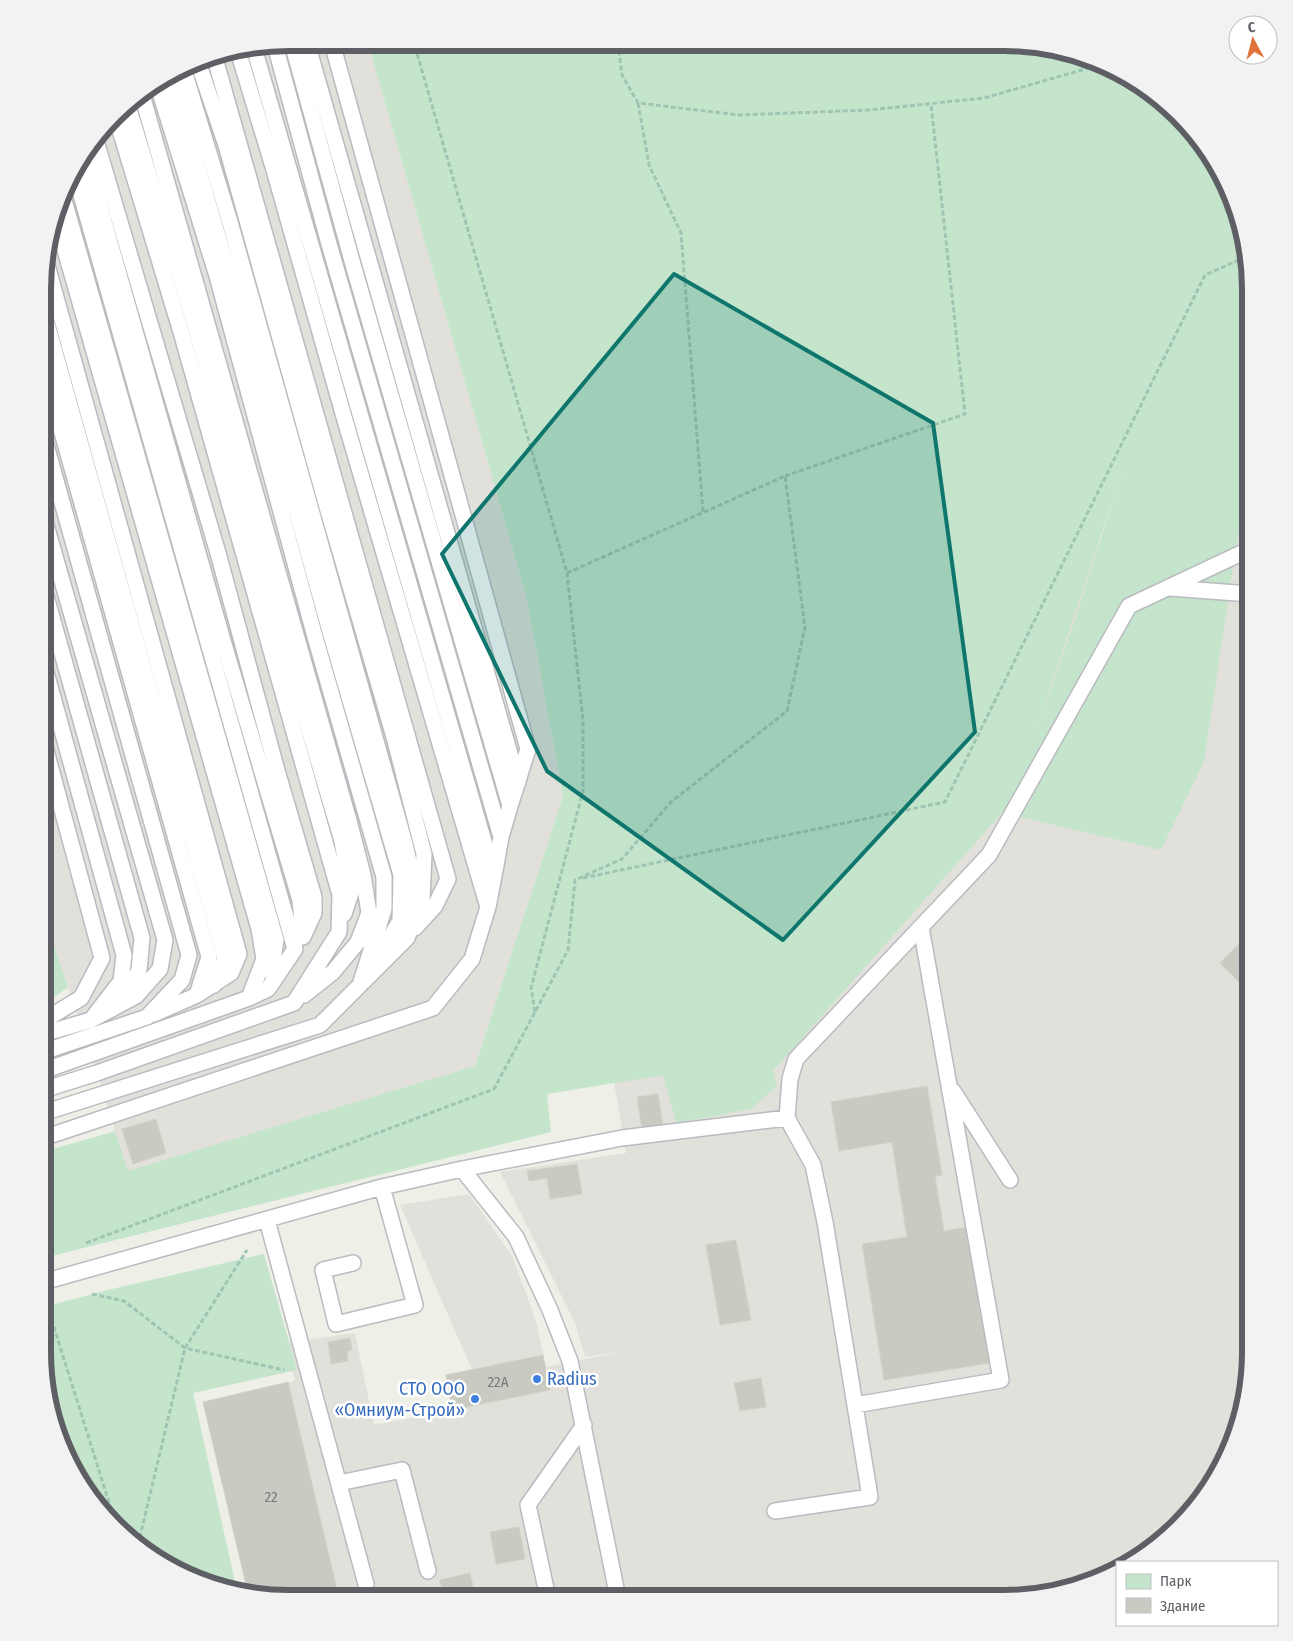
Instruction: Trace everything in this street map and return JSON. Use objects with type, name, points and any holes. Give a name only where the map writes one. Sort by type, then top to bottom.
[{"type":"lane","points":[[294,51],[359,286],[510,806]]},
{"type":"lane","points":[[310,51],[518,782]]},
{"type":"lane","points":[[51,1135],[434,1008],[472,960],[488,908],[501,837],[528,749],[334,51]]},
{"type":"lane","points":[[278,52],[332,253],[501,837]]},
{"type":"lane","points":[[256,53],[494,876]]},
{"type":"lane","points":[[240,57],[488,908]]},
{"type":"lane","points":[[51,1110],[320,1025],[407,938],[434,906],[448,879],[216,63]]},
{"type":"lane","points":[[200,68],[228,154],[327,508],[394,737],[424,854],[422,902],[407,938]]},
{"type":"lane","points":[[185,75],[230,222],[405,844],[414,883],[411,898],[400,921],[360,985]]},
{"type":"lane","points":[[172,82],[250,344],[400,875],[400,921]]},
{"type":"lane","points":[[159,90],[216,276],[315,636],[384,877],[384,909],[360,985]]},
{"type":"lane","points":[[51,1087],[294,1003],[333,972],[358,942],[369,913],[365,885],[348,817],[144,100]]},
{"type":"lane","points":[[130,112],[196,329],[277,621],[342,841],[351,893],[339,932],[294,1003]]},
{"type":"lane","points":[[118,124],[181,332],[340,895],[339,932]]},
{"type":"lane","points":[[51,1068],[249,998],[268,989],[299,943],[314,913],[314,897],[276,767],[218,553],[98,147]]},
{"type":"lane","points":[[87,163],[227,654],[300,900],[299,943]]},
{"type":"lane","points":[[77,181],[299,943]]},
{"type":"lane","points":[[66,207],[276,940],[268,989]]},
{"type":"lane","points":[[59,229],[260,929],[264,959],[249,998]]},
{"type":"lane","points":[[51,1049],[147,1017],[198,995],[231,973],[239,954],[52,281]]},
{"type":"lane","points":[[51,342],[224,958],[214,985]]},
{"type":"lane","points":[[51,393],[209,957],[198,995]]},
{"type":"lane","points":[[51,463],[189,954],[182,980],[147,1017]]},
{"type":"lane","points":[[51,543],[164,940],[160,969],[136,996],[91,1020],[51,1032]]},
{"type":"lane","points":[[775,1511],[870,1497],[825,1222],[813,1166],[787,1118],[790,1079],[796,1059],[989,855],[1129,606],[1242,553]]},
{"type":"lane","points":[[1169,587],[1242,593]]},
{"type":"lane","points":[[51,614],[142,938],[139,970],[123,1003]]},
{"type":"lane","points":[[51,690],[124,955],[121,981],[91,1020]]},
{"type":"lane","points":[[51,768],[102,958],[82,998],[51,1015]]},
{"type":"lane","points":[[854,1405],[1001,1380],[921,927]]},
{"type":"lane","points":[[949,1084],[1010,1180]]},
{"type":"lane","points":[[51,1280],[382,1187],[622,1138],[787,1118]]},
{"type":"lane","points":[[462,1170],[516,1237],[550,1310],[570,1362],[616,1590]]},
{"type":"lane","points":[[353,1263],[323,1270],[336,1324],[415,1306],[382,1187]]},
{"type":"lane","points":[[267,1220],[366,1584]]},
{"type":"lane","points":[[546,1590],[528,1505],[584,1425]]},
{"type":"lane","points":[[339,1483],[402,1470],[428,1571]]},
{"type":"path","points":[[619,51],[622,75],[638,103],[649,165],[681,233],[703,512]]},
{"type":"path","points":[[638,103],[739,115],[869,110],[984,98],[1091,68]]},
{"type":"path","points":[[785,476],[965,414],[931,104]]},
{"type":"path","points":[[575,880],[945,802],[1205,275],[1240,260]]},
{"type":"path","points":[[535,1012],[531,988],[582,791],[583,720],[568,573]]},
{"type":"path","points":[[140,1537],[185,1348],[267,1220]]},
{"type":"path","points":[[88,1293],[124,1301],[185,1348],[308,1375]]},
{"type":"path","points":[[51,1316],[112,1511]]},
{"type":"highlighted area","points":[[674,274],[933,423],[975,732],[783,940],[547,771],[442,554]]},
{"type":"shaded area","points":[[370,51],[527,599],[563,796],[475,1066],[127,1172],[104,1094],[51,937],[51,289],[53,258],[59,228],[69,198],[83,170],[100,144],[132,110],[170,83],[198,69],[228,59],[258,53]]},
{"type":"shaded area","points":[[1225,287],[1242,288],[1242,1352],[1240,1383],[1234,1413],[1224,1443],[1202,1484],[1183,1509],[1149,1541],[1123,1558],[1095,1572],[1065,1582],[1035,1588],[1004,1590],[289,1590],[246,1586],[203,1402],[295,1381],[286,1343],[355,1333],[374,1425],[452,1410],[446,1375],[473,1372],[400,1205],[469,1194],[512,1256],[536,1321],[546,1367],[619,1352],[585,1357],[575,1323],[500,1172],[626,1153],[585,911],[959,827]]},
{"type":"green space","points":[[370,51],[1004,51],[1035,53],[1065,59],[1095,69],[1136,91],[1161,110],[1193,144],[1210,170],[1224,198],[1234,228],[1240,258],[1242,289],[1242,531],[1238,534],[1204,762],[1161,850],[1007,814],[1009,808],[1007,807],[773,1071],[777,1086],[751,1109],[676,1123],[663,1075],[547,1094],[551,1132],[51,1256],[51,1150],[115,1131],[128,1171],[475,1066],[563,796],[527,599]],"holes":[[[1115,493],[1074,623],[1035,733]]]},
{"type":"green space","points":[[51,937],[68,987],[51,1000]]},
{"type":"green space","points":[[264,1254],[297,1370],[193,1393],[235,1583],[198,1572],[170,1558],[132,1531],[100,1497],[83,1471],[69,1443],[59,1413],[53,1383],[51,1305]]},
{"type":"building","points":[[1242,941],[1242,985],[1220,963]]},
{"type":"building","points":[[927,1086],[942,1175],[935,1176],[944,1231],[967,1227],[990,1363],[884,1380],[862,1244],[907,1237],[892,1142],[839,1151],[831,1102]]},
{"type":"building","points":[[658,1094],[663,1126],[642,1129],[637,1097]]},
{"type":"building","points":[[156,1119],[166,1153],[133,1164],[122,1129]]},
{"type":"building","points":[[577,1164],[582,1194],[550,1199],[547,1178],[529,1181],[527,1171]]},
{"type":"building","points":[[736,1240],[751,1320],[720,1325],[706,1245]]},
{"type":"building","points":[[350,1338],[352,1350],[347,1351],[348,1361],[331,1364],[328,1342]]},
{"type":"building","points":[[543,1355],[550,1390],[452,1410],[446,1375]]},
{"type":"building","points":[[761,1378],[766,1407],[740,1411],[734,1383]]},
{"type":"building","points":[[288,1382],[337,1590],[289,1590],[246,1586],[203,1402]]},
{"type":"building","points":[[519,1527],[525,1559],[496,1564],[490,1532]]},
{"type":"building","points":[[470,1573],[474,1590],[442,1590],[440,1580]]},
{"type":"place","name":"Radius","points":[[537,1379]]},
{"type":"place","name":"СТО ООО «Омниум-Строй»","points":[[475,1399]]}]
